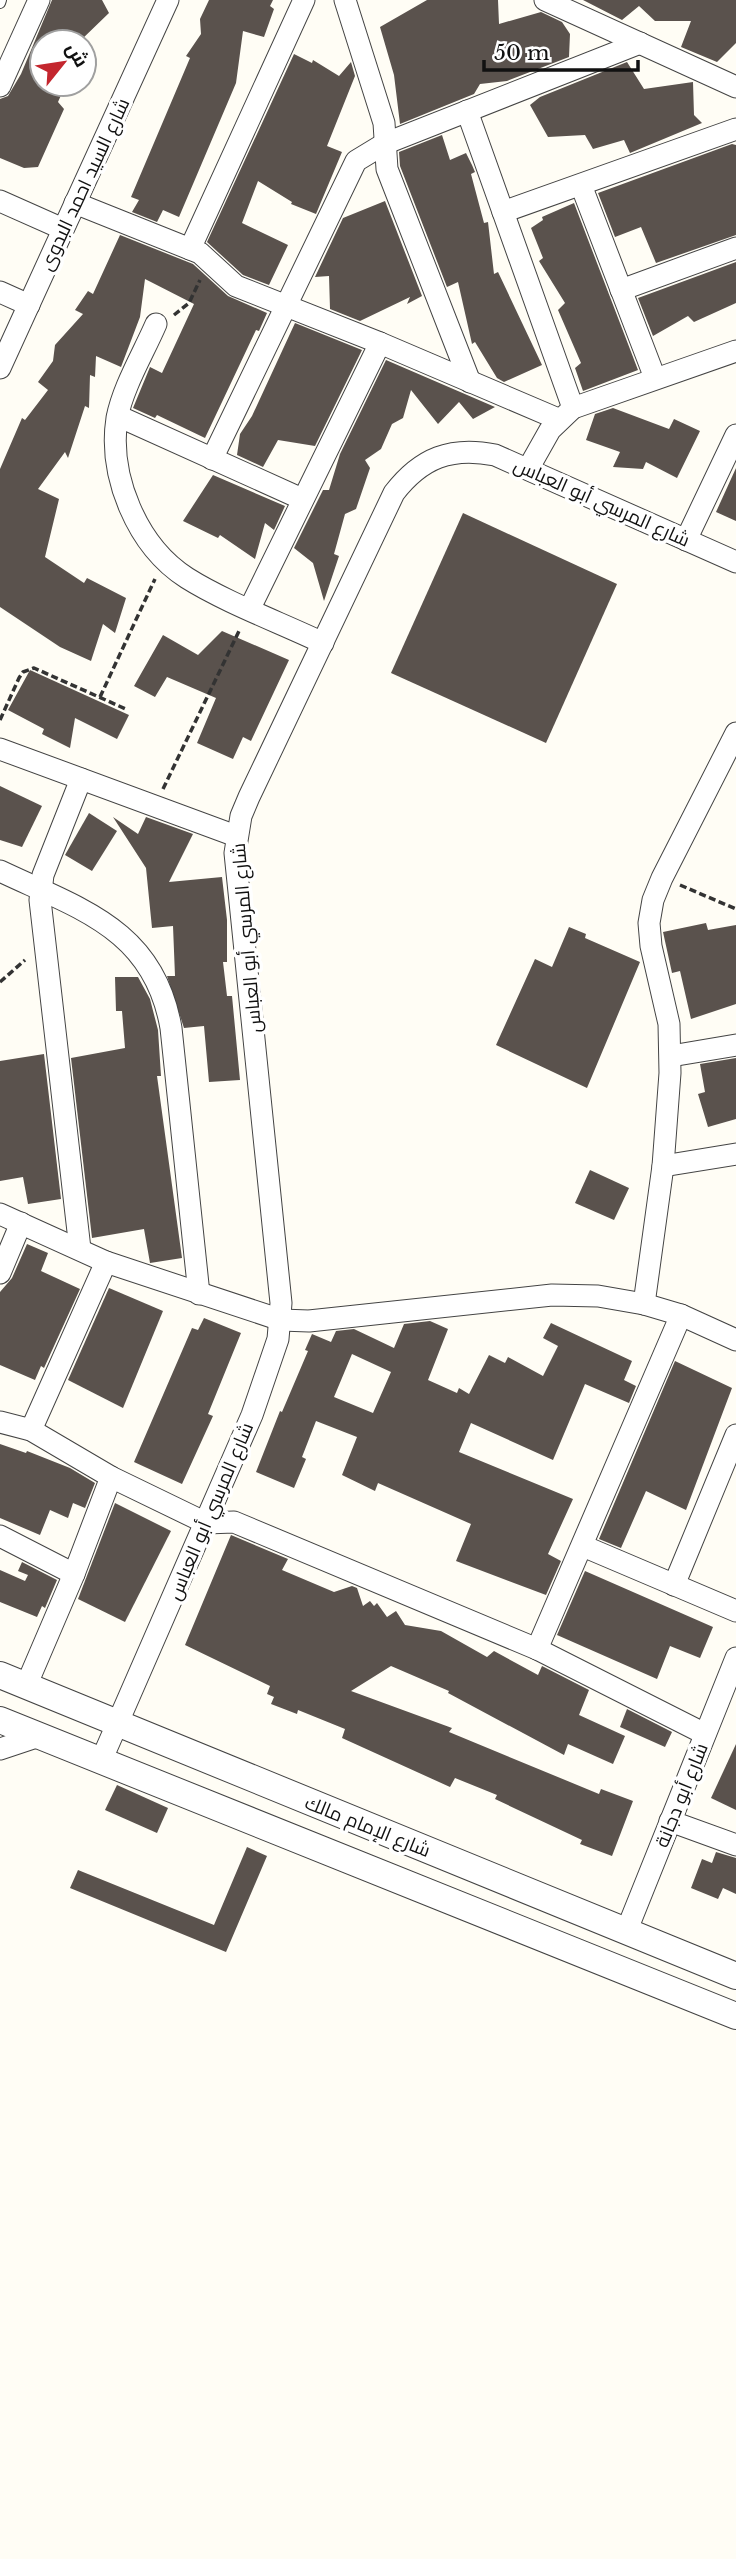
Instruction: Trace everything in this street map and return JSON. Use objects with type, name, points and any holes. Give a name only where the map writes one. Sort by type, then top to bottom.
[{"type":"street","points":[[0,86],[39,0]]},
{"type":"street","name":"شارع السيد احمد البدوى","points":[[0,368],[168,0]]},
{"type":"street","points":[[200,254],[304,0]]},
{"type":"street","points":[[345,0],[384,123],[387,169],[470,382]]},
{"type":"street","points":[[545,0],[736,87]]},
{"type":"street","points":[[212,458],[350,170],[363,155],[384,144],[640,43]]},
{"type":"street","points":[[467,111],[503,212],[565,414]]},
{"type":"street","points":[[503,212],[736,129]]},
{"type":"street","points":[[581,185],[654,379]]},
{"type":"street","points":[[0,201],[64,229]]},
{"type":"street","points":[[75,203],[200,254],[236,286],[470,382],[565,414]]},
{"type":"street","points":[[621,290],[736,248]]},
{"type":"street","points":[[0,292],[29,305]]},
{"type":"street","points":[[156,324],[118,416],[117,460],[122,488],[147,538],[165,559],[186,577],[323,643]]},
{"type":"street","points":[[250,608],[380,343]]},
{"type":"street","points":[[528,469],[565,414],[736,351]]},
{"type":"street","points":[[118,416],[302,499]]},
{"type":"street","points":[[686,540],[736,435]]},
{"type":"street","name":"شارع المرسي أبو العباس","points":[[101,1761],[251,1415],[278,1339],[281,1320],[235,853],[236,836],[249,797],[394,493],[408,475],[427,460],[449,452],[472,450],[495,454],[736,562]]},
{"type":"street","points":[[644,1304],[663,1166],[671,1056],[666,1006],[651,946],[649,923],[653,900],[662,878],[736,733]]},
{"type":"street","points":[[0,750],[236,836]]},
{"type":"street","points":[[80,1249],[40,890],[43,874],[81,779]]},
{"type":"street","points":[[0,871],[108,923],[125,936],[151,968],[160,987],[171,1028],[199,1294]]},
{"type":"street","points":[[671,1056],[736,1045]]},
{"type":"street","points":[[663,1166],[736,1154]]},
{"type":"street","points":[[0,1214],[106,1262],[281,1320],[309,1321],[552,1295],[598,1296],[644,1304],[681,1315],[736,1340]]},
{"type":"street","points":[[0,1273],[21,1223]]},
{"type":"street","points":[[32,1430],[106,1262]]},
{"type":"street","points":[[537,1649],[681,1315]]},
{"type":"street","points":[[0,1422],[32,1430],[111,1477],[206,1522],[234,1522],[537,1649],[705,1734]]},
{"type":"street","points":[[674,1585],[736,1435]]},
{"type":"street","points":[[26,1686],[74,1574],[111,1477]]},
{"type":"street","points":[[0,1536],[74,1574]]},
{"type":"street","points":[[583,1545],[736,1611]]},
{"type":"street","name":"شارع أبو دجانة","points":[[626,1932],[736,1658]]},
{"type":"street","name":"شارع الإمام مالك","points":[[0,1675],[736,1976]]},
{"type":"street","name":"شارع الإمام مالك","points":[[0,1720],[736,2017]]},
{"type":"street","points":[[0,1749],[39,1736]]},
{"type":"street","points":[[670,1821],[736,1845]]},
{"type":"path","points":[[156,324],[186,307],[200,254]]},
{"type":"path","points":[[100,697],[165,559]]},
{"type":"path","points":[[155,806],[250,608]]},
{"type":"path","points":[[0,720],[19,678],[28,670],[40,670],[128,710]]},
{"type":"path","points":[[662,878],[736,909]]},
{"type":"path","points":[[0,982],[45,942]]},
{"type":"building","points":[[52,0],[102,0],[109,13],[93,28],[40,28]]},
{"type":"building","points":[[209,0],[273,0],[270,6],[274,9],[264,37],[243,31],[236,83],[179,217],[163,210],[157,222],[132,212],[139,200],[131,197],[190,58],[186,56],[201,34],[200,19]]},
{"type":"building","points":[[427,0],[498,0],[499,24],[541,12],[562,22],[570,34],[569,57],[507,81],[480,84],[474,94],[400,124],[394,75],[380,27]]},
{"type":"building","points":[[583,0],[736,0],[736,43],[717,62],[681,47],[691,21],[655,21],[639,6],[622,20]]},
{"type":"building","points":[[294,54],[312,63],[313,60],[339,76],[351,62],[355,76],[327,146],[342,152],[316,214],[291,204],[292,202],[258,181],[242,223],[288,245],[269,285],[243,275],[207,242]]},
{"type":"building","points":[[28,57],[28,98],[60,98],[58,102],[64,109],[38,167],[24,168],[0,158],[0,99],[8,96]]},
{"type":"building","points":[[627,62],[644,89],[693,82],[694,115],[702,123],[630,153],[624,140],[593,149],[585,135],[548,137],[530,105],[540,97]]},
{"type":"building","points":[[442,135],[450,160],[466,153],[472,165],[475,172],[471,174],[484,223],[488,222],[494,274],[498,272],[542,365],[504,382],[497,378],[475,342],[472,344],[458,282],[447,287],[400,166],[399,152]]},
{"type":"building","points":[[732,144],[736,145],[736,235],[656,263],[641,227],[615,237],[598,193]]},
{"type":"building","points":[[385,201],[422,296],[407,304],[410,297],[360,321],[330,309],[329,276],[315,277],[343,218]]},
{"type":"building","points":[[574,203],[638,370],[583,391],[575,368],[581,363],[558,310],[565,303],[539,261],[543,258],[531,228],[543,220],[542,217]]},
{"type":"building","points":[[120,235],[193,264],[228,296],[267,313],[259,331],[256,330],[205,438],[157,415],[155,418],[133,408],[150,367],[162,373],[194,304],[145,279],[140,317],[121,367],[96,356],[95,377],[90,375],[89,408],[85,406],[68,458],[65,452],[38,489],[59,499],[45,557],[84,583],[87,578],[126,598],[115,633],[103,624],[91,661],[60,647],[0,607],[0,469],[22,418],[25,420],[48,390],[38,382],[53,361],[55,345],[83,314],[75,310],[88,291],[93,294]]},
{"type":"building","points":[[736,262],[736,303],[694,322],[688,316],[653,336],[638,298]]},
{"type":"building","points":[[295,323],[362,350],[315,446],[278,440],[263,467],[237,455],[240,434],[252,416]]},
{"type":"building","points":[[386,360],[495,407],[473,419],[459,402],[438,424],[411,390],[403,418],[392,424],[381,449],[365,460],[370,468],[356,509],[345,514],[334,554],[339,556],[324,601],[313,563],[294,548],[323,490],[329,490],[340,454]]},
{"type":"building","points":[[613,408],[669,429],[674,419],[700,431],[677,478],[646,462],[643,469],[613,467],[620,452],[586,440],[595,414]]},
{"type":"building","points":[[736,468],[736,521],[716,512]]},
{"type":"building","points":[[213,475],[285,506],[274,530],[265,523],[255,559],[220,535],[218,538],[183,521]]},
{"type":"building","points":[[463,513],[617,584],[546,743],[391,673]]},
{"type":"building","points":[[222,631],[289,660],[251,741],[243,737],[233,759],[197,743],[216,698],[167,677],[155,697],[134,686],[163,635],[198,655]]},
{"type":"building","points":[[30,670],[129,715],[117,739],[75,718],[70,748],[42,734],[44,729],[8,710]]},
{"type":"building","points":[[0,786],[42,806],[22,847],[0,840]]},
{"type":"building","points":[[89,813],[117,831],[92,871],[65,855]]},
{"type":"building","points":[[113,817],[138,834],[146,817],[193,834],[169,882],[222,877],[227,920],[227,962],[223,962],[227,996],[232,996],[240,1080],[209,1082],[204,1026],[184,1028],[167,976],[175,976],[173,926],[152,928],[146,868]]},
{"type":"building","points":[[706,923],[708,930],[736,925],[736,1004],[691,1019],[680,971],[672,973],[663,932]]},
{"type":"building","points":[[569,927],[586,934],[585,938],[640,962],[587,1088],[496,1045],[535,959],[552,967]]},
{"type":"building","points":[[115,977],[138,977],[150,999],[158,1030],[161,1076],[157,1076],[182,1258],[150,1263],[144,1229],[92,1238],[71,1058],[125,1048],[122,1011],[116,1011]]},
{"type":"building","points":[[44,1054],[61,1199],[28,1204],[23,1177],[0,1181],[0,1061]]},
{"type":"building","points":[[736,1058],[736,1119],[708,1127],[698,1094],[705,1092],[700,1064]]},
{"type":"building","points":[[590,1170],[629,1188],[614,1220],[575,1203]]},
{"type":"building","points":[[27,1244],[48,1253],[41,1271],[80,1289],[44,1368],[41,1366],[35,1380],[0,1365],[0,1292],[12,1278]]},
{"type":"building","points":[[109,1288],[163,1311],[123,1408],[68,1380]]},
{"type":"building","points":[[204,1318],[241,1333],[208,1414],[213,1416],[182,1484],[134,1462],[192,1328],[198,1330]]},
{"type":"building","points":[[430,1321],[448,1329],[428,1380],[457,1393],[459,1388],[469,1394],[489,1355],[505,1363],[508,1357],[543,1376],[558,1346],[543,1338],[551,1323],[632,1361],[624,1380],[636,1386],[629,1403],[585,1384],[553,1460],[471,1423],[459,1452],[573,1499],[548,1554],[561,1561],[546,1595],[456,1561],[471,1524],[378,1483],[375,1491],[342,1475],[357,1437],[316,1421],[302,1457],[306,1459],[294,1488],[256,1472],[308,1351],[305,1350],[312,1334],[331,1342],[336,1331],[354,1329],[394,1348],[404,1324]],"holes":[[[352,1354],[391,1372],[373,1413],[334,1397]]]},
{"type":"building","points":[[675,1361],[732,1388],[686,1510],[646,1491],[621,1548],[599,1539]]},
{"type":"building","points":[[0,1444],[26,1453],[27,1451],[70,1468],[95,1483],[85,1508],[73,1503],[68,1518],[50,1510],[40,1535],[0,1518]]},
{"type":"building","points":[[115,1503],[171,1531],[125,1622],[78,1599]]},
{"type":"building","points":[[231,1535],[288,1559],[282,1570],[334,1592],[352,1586],[357,1588],[363,1606],[370,1601],[374,1606],[377,1603],[387,1617],[396,1611],[405,1625],[441,1631],[487,1657],[494,1651],[538,1675],[542,1666],[589,1690],[579,1715],[625,1736],[613,1764],[568,1744],[564,1755],[448,1693],[449,1691],[391,1666],[351,1691],[452,1728],[449,1732],[599,1794],[601,1789],[633,1801],[612,1856],[580,1844],[582,1840],[495,1799],[497,1795],[455,1778],[450,1787],[342,1738],[345,1729],[298,1710],[297,1714],[271,1704],[274,1697],[267,1694],[270,1686],[185,1645]]},
{"type":"building","points":[[22,1562],[57,1580],[45,1608],[42,1606],[37,1617],[0,1602],[0,1570],[25,1581],[28,1575],[18,1571]]},
{"type":"building","points":[[585,1571],[713,1627],[700,1658],[670,1646],[657,1679],[557,1635]]},
{"type":"building","points":[[627,1709],[672,1732],[665,1747],[620,1727]]},
{"type":"building","points":[[736,1744],[736,1810],[711,1798]]},
{"type":"building","points":[[117,1785],[168,1808],[157,1833],[105,1810]]},
{"type":"building","points":[[247,1847],[267,1856],[226,1952],[70,1888],[78,1870],[214,1925]]},
{"type":"building","points":[[716,1852],[736,1858],[736,1894],[723,1888],[718,1899],[691,1888],[702,1859],[712,1863]]}]
